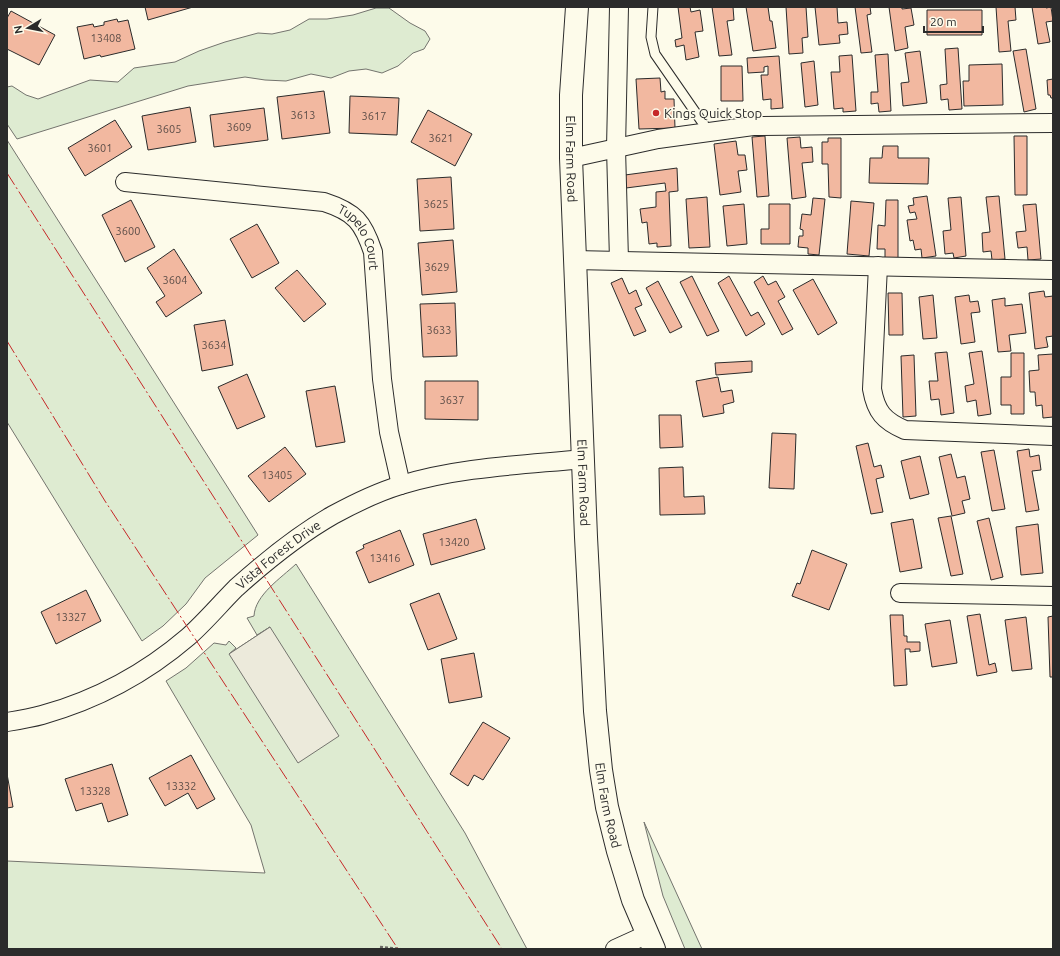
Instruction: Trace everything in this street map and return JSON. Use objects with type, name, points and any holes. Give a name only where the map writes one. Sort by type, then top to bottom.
[{"type":"street","name":"Elm Farm Road","points":[[577,7],[571,95],[571,158],[582,459],[595,712],[601,770],[607,807],[618,851],[634,900],[651,942]]},
{"type":"street","points":[[618,7],[616,148],[619,260]]},
{"type":"street","points":[[571,158],[658,139],[753,126],[1053,123]]},
{"type":"street","name":"Tupelo Court","points":[[125,182],[324,202],[339,207],[358,220],[367,234],[373,252],[382,379],[389,432],[401,485]]},
{"type":"street","points":[[574,260],[1053,270]]},
{"type":"street","points":[[878,266],[872,389],[875,403],[882,416],[892,425],[905,430],[1053,436]]},
{"type":"street","name":"Vista Forest Drive","points":[[7,722],[42,715],[81,702],[124,682],[158,661],[189,636],[236,589],[299,537],[332,516],[367,498],[401,485],[451,473],[582,459]]},
{"type":"street","points":[[900,593],[1053,596]]},
{"type":"street","points":[[615,949],[651,942]]},
{"type":"lane","points":[[653,7],[652,37],[655,54],[709,132]]},
{"type":"path","points":[[380,947],[400,949]]},
{"type":"green space","points":[[376,8],[389,8],[410,23],[425,31],[430,39],[424,49],[413,53],[398,66],[382,73],[366,69],[349,71],[331,78],[311,74],[286,81],[245,77],[188,86],[17,139],[7,124],[7,87],[12,86],[26,95],[38,99],[90,80],[118,82],[134,68],[175,62],[199,51],[258,33],[272,34],[290,30],[309,19],[327,19],[353,15]]},
{"type":"green space","points":[[7,140],[258,535],[205,578],[186,604],[163,626],[142,641],[7,422]]},
{"type":"green space","points":[[296,564],[465,833],[527,949],[7,949],[7,861],[265,873],[251,825],[166,681],[186,668],[214,643],[226,645],[229,641],[236,648],[229,654],[270,627],[257,635],[247,618],[254,616],[255,608],[264,594],[276,581]]},
{"type":"green space","points":[[644,822],[702,949],[685,949],[663,896]]},
{"type":"shaded area","points":[[270,627],[339,736],[298,763],[229,654]]},
{"type":"building","points":[[145,7],[193,7],[148,20]]},
{"type":"building","points":[[678,7],[690,7],[691,12],[700,10],[703,31],[695,32],[699,57],[686,60],[684,45],[676,47],[675,40],[682,38]]},
{"type":"building","points":[[712,7],[733,7],[734,20],[727,21],[732,55],[719,56]]},
{"type":"building","points":[[746,7],[768,7],[770,21],[772,21],[776,48],[753,51]]},
{"type":"building","points":[[786,7],[806,7],[808,37],[802,38],[803,53],[789,54]]},
{"type":"building","points":[[815,7],[837,7],[838,23],[847,22],[848,34],[839,35],[840,43],[819,45]]},
{"type":"building","points":[[855,7],[870,7],[871,14],[867,15],[872,52],[861,53]]},
{"type":"building","points":[[889,7],[902,7],[902,9],[911,8],[914,25],[905,27],[908,48],[895,51]]},
{"type":"building","points":[[996,7],[1015,7],[1016,20],[1008,21],[1011,51],[999,52]]},
{"type":"building","points":[[1032,7],[1051,7],[1053,21],[1046,22],[1050,42],[1038,44]]},
{"type":"building","points":[[927,10],[982,10],[982,35],[927,35]]},
{"type":"building","points":[[11,11],[55,35],[39,65],[7,49],[7,18]]},
{"type":"building","points":[[117,19],[118,22],[128,20],[135,49],[101,57],[100,55],[84,59],[77,27],[93,24],[94,27],[104,25],[104,22]]},
{"type":"building","points":[[958,48],[962,109],[949,110],[948,99],[941,100],[940,85],[947,84],[945,49]]},
{"type":"building","points":[[1026,49],[1036,109],[1024,112],[1013,51]]},
{"type":"building","points":[[920,51],[927,103],[903,106],[901,83],[909,82],[905,53]]},
{"type":"building","points":[[888,54],[891,111],[879,112],[878,103],[871,104],[871,92],[878,92],[875,55]]},
{"type":"building","points":[[852,55],[856,111],[843,112],[843,108],[834,109],[831,72],[840,72],[839,56]]},
{"type":"building","points":[[779,56],[783,108],[771,109],[771,99],[763,100],[761,75],[768,75],[768,66],[764,67],[764,72],[748,73],[747,58]]},
{"type":"building","points":[[814,61],[818,105],[805,107],[801,63]]},
{"type":"building","points":[[1002,64],[1003,105],[964,106],[963,81],[969,81],[969,65]]},
{"type":"building","points":[[721,66],[742,66],[743,101],[721,101]]},
{"type":"building","name":"Kings Quick Stop","points":[[660,78],[661,92],[665,91],[665,99],[674,99],[675,128],[639,129],[636,79]]},
{"type":"building","points":[[1053,79],[1053,98],[1051,98],[1050,95],[1048,95],[1047,80]]},
{"type":"building","points":[[324,91],[330,133],[282,139],[277,97]]},
{"type":"building","points":[[350,96],[399,98],[397,135],[349,133]]},
{"type":"building","points":[[190,107],[196,142],[148,150],[142,116]]},
{"type":"building","points":[[264,108],[268,140],[214,147],[210,115]]},
{"type":"building","points":[[428,110],[472,134],[455,166],[411,142]]},
{"type":"building","points":[[115,120],[132,147],[85,176],[68,148]]},
{"type":"building","points":[[765,136],[769,196],[757,197],[752,137]]},
{"type":"building","points":[[1014,136],[1027,136],[1027,195],[1015,195]]},
{"type":"building","points":[[800,137],[801,148],[812,147],[813,162],[802,163],[806,197],[792,199],[787,138]]},
{"type":"building","points":[[828,138],[841,138],[841,198],[829,197],[828,164],[822,164],[822,142],[828,142]]},
{"type":"building","points":[[736,141],[738,155],[745,155],[747,170],[738,171],[741,192],[720,195],[714,144]]},
{"type":"building","points":[[883,146],[898,146],[898,158],[929,158],[928,184],[869,183],[870,158],[882,158]]},
{"type":"building","points":[[677,168],[678,191],[669,192],[671,246],[657,247],[657,243],[649,244],[647,222],[642,223],[640,209],[656,207],[656,192],[666,191],[665,183],[626,188],[625,175]]},
{"type":"building","points":[[451,177],[454,229],[420,231],[417,179]]},
{"type":"building","points":[[927,196],[936,256],[922,258],[921,249],[915,250],[913,240],[910,241],[907,220],[917,219],[915,212],[910,213],[908,206],[914,205],[913,198]]},
{"type":"building","points":[[999,196],[1005,259],[992,260],[991,251],[983,252],[982,233],[990,232],[986,197]]},
{"type":"building","points":[[707,197],[710,247],[689,248],[686,199]]},
{"type":"building","points":[[961,197],[966,256],[954,258],[953,253],[945,254],[943,231],[951,230],[948,198]]},
{"type":"building","points":[[813,198],[825,199],[819,255],[808,254],[808,248],[798,247],[799,236],[803,236],[803,230],[800,229],[802,214],[811,215]]},
{"type":"building","points":[[131,200],[155,247],[125,262],[102,215]]},
{"type":"building","points":[[886,200],[898,200],[898,260],[885,260],[885,249],[877,249],[878,225],[885,226]]},
{"type":"building","points":[[851,201],[874,203],[869,256],[847,254]]},
{"type":"building","points":[[744,204],[747,244],[727,246],[723,206]]},
{"type":"building","points":[[769,204],[790,204],[790,244],[761,244],[761,229],[769,229]]},
{"type":"building","points":[[1036,204],[1041,259],[1028,260],[1027,247],[1018,248],[1016,232],[1026,231],[1023,205]]},
{"type":"building","points":[[257,224],[279,263],[252,278],[230,239]]},
{"type":"building","points":[[453,240],[457,292],[422,295],[418,243]]},
{"type":"building","points":[[174,249],[202,293],[166,317],[156,302],[165,296],[147,268]]},
{"type":"building","points":[[297,270],[326,304],[304,322],[275,288]]},
{"type":"building","points":[[692,276],[719,331],[707,336],[680,282]]},
{"type":"building","points":[[729,276],[751,316],[758,312],[765,324],[746,336],[718,283]]},
{"type":"building","points":[[763,276],[768,285],[776,281],[785,297],[778,301],[793,329],[782,335],[754,282]]},
{"type":"building","points":[[622,278],[629,294],[636,290],[642,305],[635,308],[646,331],[634,336],[611,283]]},
{"type":"building","points":[[813,279],[837,323],[818,335],[793,290]]},
{"type":"building","points":[[658,281],[682,327],[670,333],[646,288]]},
{"type":"building","points":[[1044,291],[1045,297],[1053,296],[1053,336],[1046,337],[1048,347],[1035,349],[1029,293]]},
{"type":"building","points":[[888,293],[902,293],[903,335],[889,335]]},
{"type":"building","points":[[933,295],[937,338],[923,339],[919,297]]},
{"type":"building","points":[[969,295],[970,302],[978,301],[980,312],[971,313],[975,342],[961,344],[955,297]]},
{"type":"building","points":[[1005,298],[1005,306],[1022,304],[1026,333],[1009,335],[1011,351],[998,352],[992,300]]},
{"type":"building","points":[[455,303],[457,356],[423,357],[420,304]]},
{"type":"building","points":[[225,320],[233,365],[202,371],[194,325]]},
{"type":"building","points":[[982,351],[991,414],[978,416],[976,400],[967,402],[965,386],[974,384],[969,353]]},
{"type":"building","points":[[947,352],[954,413],[941,415],[939,399],[931,400],[929,381],[938,381],[935,353]]},
{"type":"building","points":[[1011,353],[1024,353],[1024,414],[1011,414],[1011,405],[1001,405],[1001,377],[1011,377]]},
{"type":"building","points":[[1053,354],[1053,417],[1043,418],[1042,405],[1036,406],[1035,392],[1030,392],[1029,371],[1039,370],[1038,355]]},
{"type":"building","points":[[914,355],[916,416],[903,417],[901,356]]},
{"type":"building","points":[[752,361],[752,372],[716,375],[715,363]]},
{"type":"building","points":[[247,374],[265,417],[237,429],[218,387]]},
{"type":"building","points":[[718,377],[721,392],[732,390],[734,402],[723,405],[724,413],[703,417],[696,381]]},
{"type":"building","points":[[425,381],[478,381],[478,420],[425,419]]},
{"type":"building","points":[[335,386],[345,442],[316,447],[306,391]]},
{"type":"building","points":[[659,415],[681,415],[683,447],[660,448]]},
{"type":"building","points":[[772,433],[796,434],[794,489],[769,488]]},
{"type":"building","points":[[868,443],[874,467],[881,465],[884,477],[876,479],[883,512],[871,514],[856,446]]},
{"type":"building","points":[[285,447],[306,474],[269,502],[248,476]]},
{"type":"building","points":[[1029,449],[1030,457],[1039,455],[1041,470],[1032,471],[1039,510],[1026,512],[1017,451]]},
{"type":"building","points":[[994,450],[1005,509],[992,511],[981,452]]},
{"type":"building","points":[[951,454],[957,478],[965,476],[970,499],[962,501],[965,513],[952,516],[939,457]]},
{"type":"building","points":[[920,456],[929,494],[910,499],[901,461]]},
{"type":"building","points":[[683,467],[684,497],[704,496],[705,514],[660,515],[659,468]]},
{"type":"building","points":[[951,516],[963,574],[951,576],[938,518]]},
{"type":"building","points":[[989,518],[1003,577],[991,580],[977,521]]},
{"type":"building","points":[[476,519],[485,549],[431,565],[423,534]]},
{"type":"building","points":[[913,519],[922,568],[900,572],[891,523]]},
{"type":"building","points":[[1038,524],[1043,573],[1021,575],[1016,527]]},
{"type":"building","points":[[400,530],[414,565],[369,583],[356,552],[364,548],[363,545]]},
{"type":"building","points":[[812,550],[847,564],[829,610],[792,596],[797,583],[800,584]]},
{"type":"building","points":[[86,590],[101,621],[56,644],[41,612]]},
{"type":"building","points":[[439,593],[457,639],[428,650],[410,604]]},
{"type":"building","points":[[980,614],[989,665],[995,663],[997,672],[977,676],[967,616]]},
{"type":"building","points":[[890,615],[903,615],[904,636],[907,636],[907,642],[920,642],[920,651],[910,652],[910,649],[905,649],[907,685],[894,686]]},
{"type":"building","points":[[1053,616],[1053,677],[1050,677],[1048,617]]},
{"type":"building","points":[[1026,617],[1032,669],[1012,671],[1005,620]]},
{"type":"building","points":[[950,620],[957,663],[932,667],[925,624]]},
{"type":"building","points":[[474,653],[482,697],[449,703],[441,659]]},
{"type":"building","points":[[483,722],[510,738],[483,780],[474,775],[468,786],[450,774]]},
{"type":"building","points":[[191,755],[215,799],[197,809],[188,793],[165,806],[149,778]]},
{"type":"building","points":[[112,764],[128,815],[108,822],[102,803],[76,811],[65,779]]},
{"type":"building","points":[[7,774],[13,807],[7,808]]},
{"type":"power","points":[[7,173],[502,949]]},
{"type":"power","points":[[7,341],[105,501],[398,949]]},
{"type":"place","name":"Kings Quick Stop","points":[[656,113]]}]
